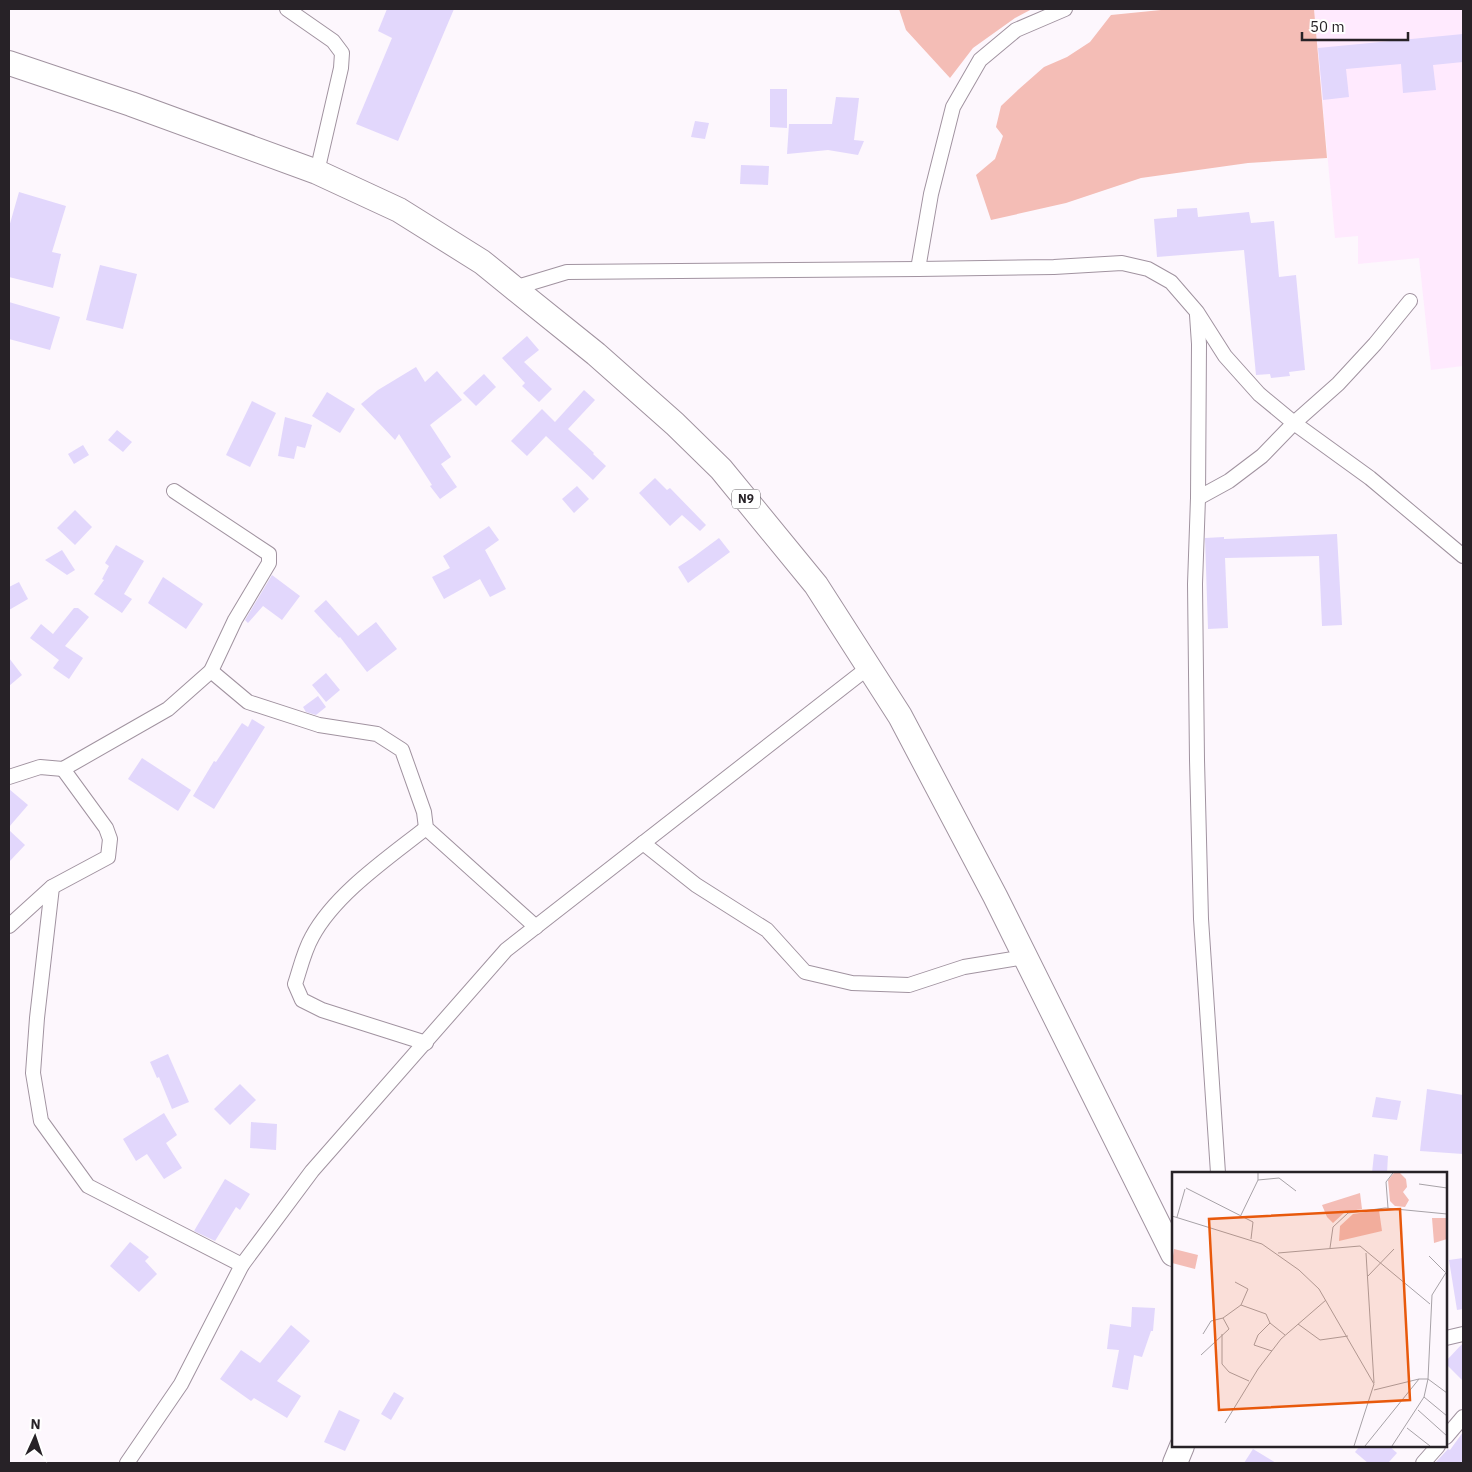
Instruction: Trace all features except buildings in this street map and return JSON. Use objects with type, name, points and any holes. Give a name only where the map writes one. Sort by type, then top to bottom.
[{"type":"highway","name":"N9","points":[[9,63],[131,104],[317,172],[399,210],[482,262],[596,354],[675,424],[721,469],[816,584],[905,724],[1025,957],[1172,1252]]},
{"type":"highway","points":[[1175,1463],[1182,1447]]},
{"type":"street","points":[[286,9],[333,41],[342,53],[341,68],[317,172]]},
{"type":"street","points":[[918,270],[932,194],[952,107],[980,60],[1016,30],[1065,9]]},
{"type":"street","points":[[514,288],[567,272],[918,270],[1054,267],[1122,263],[1148,269],[1171,282],[1197,312],[1225,356],[1259,394],[1294,423],[1370,478],[1463,556]]},
{"type":"street","points":[[1198,498],[1229,481],[1262,456],[1294,423],[1338,384],[1410,302]]},
{"type":"street","points":[[1197,312],[1199,344],[1198,498],[1195,584],[1201,899],[1218,1172]]},
{"type":"street","points":[[9,777],[40,767],[63,769],[168,709],[211,671],[235,620],[269,563],[269,554],[174,491]]},
{"type":"street","points":[[127,1463],[181,1384],[242,1264],[312,1171],[506,950],[869,667]]},
{"type":"street","points":[[211,671],[248,702],[319,725],[377,734],[402,750],[424,812],[426,828],[536,927]]},
{"type":"street","points":[[9,926],[52,887],[108,857],[110,839],[106,828],[63,769]]},
{"type":"street","points":[[426,828],[369,874],[331,910],[312,938],[295,984],[302,1000],[322,1010],[426,1042]]},
{"type":"street","points":[[643,843],[696,885],[767,930],[805,972],[852,983],[909,984],[964,967],[1025,957]]},
{"type":"street","points":[[52,887],[37,1018],[33,1073],[42,1121],[88,1186],[242,1264]]},
{"type":"street","points":[[1447,1338],[1463,1334]]},
{"type":"street","points":[[1447,1436],[1463,1417]]},
{"type":"street","points":[[1423,1463],[1437,1447]]},
{"type":"shaded area","points":[[899,9],[1032,9],[1015,18],[973,48],[950,78],[906,30]]},
{"type":"shaded area","points":[[1171,9],[1314,9],[1327,158],[1248,163],[1141,178],[1066,203],[991,220],[976,175],[995,159],[1003,136],[996,127],[1001,106],[1044,67],[1067,57],[1090,42],[1111,15]]},
{"type":"shaded area","points":[[1314,9],[1463,9],[1463,366],[1431,370],[1419,258],[1358,264],[1358,236],[1335,238]]}]
